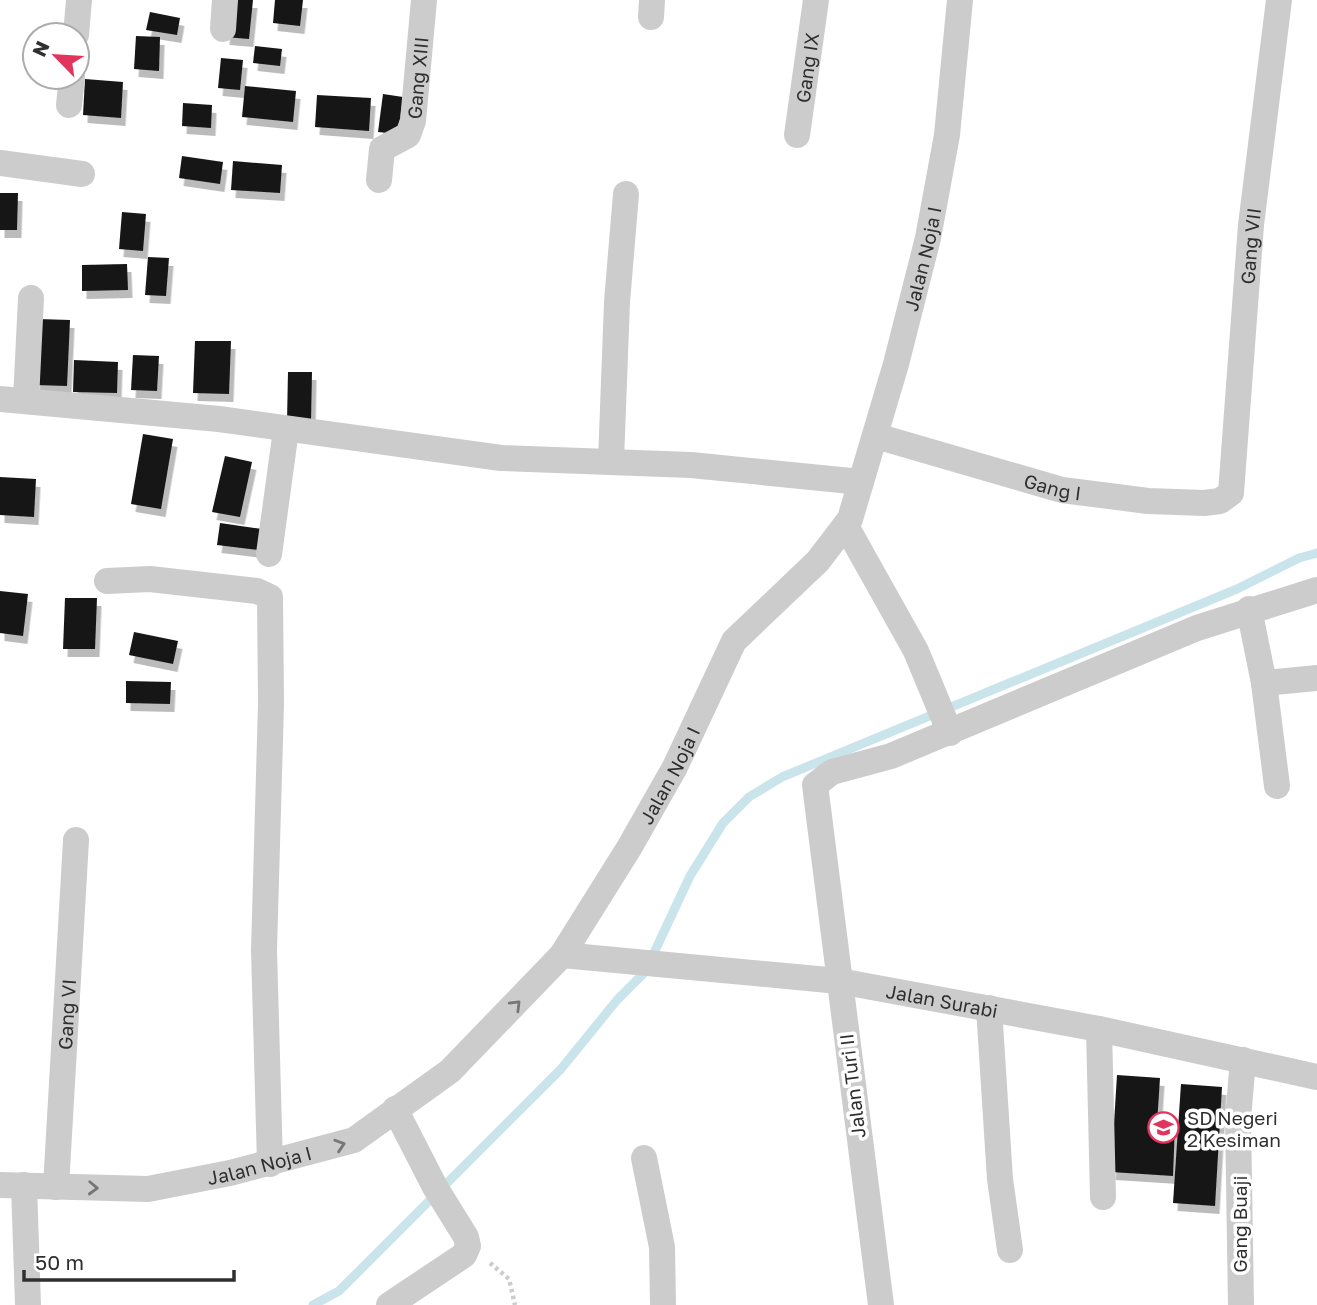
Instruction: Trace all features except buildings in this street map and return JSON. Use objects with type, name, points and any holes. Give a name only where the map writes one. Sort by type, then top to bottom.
[{"type":"street","points":[[77,21],[79,0]]},
{"type":"street","points":[[223,29],[225,0]]},
{"type":"street","name":"Gang XIII","points":[[379,180],[382,149],[408,135],[413,121],[424,0]]},
{"type":"street","name":"Gang IX","points":[[797,135],[816,0]]},
{"type":"street","name":"Jalan Noja I","points":[[12,1185],[148,1189],[270,1164],[354,1140],[450,1071],[562,955],[629,848],[675,767],[734,642],[818,561],[846,526],[876,436],[928,238],[940,176],[960,0]]},
{"type":"street","name":"Gang VII","points":[[1231,493],[1251,225],[1279,0]]},
{"type":"street","points":[[69,105],[70,91]]},
{"type":"street","points":[[0,163],[82,174]]},
{"type":"street","points":[[611,461],[617,302],[626,194]]},
{"type":"street","points":[[31,298],[13,400],[219,419],[489,457],[691,465],[861,482]]},
{"type":"street","points":[[269,554],[286,430]]},
{"type":"street","name":"Gang I","points":[[876,436],[1021,480],[1091,495],[1204,503],[1220,501],[1231,493]]},
{"type":"street","points":[[846,526],[893,607],[929,680],[947,728]]},
{"type":"street","points":[[107,581],[161,580],[257,591],[270,597],[271,704],[264,950],[270,1164]]},
{"type":"street","name":"Jalan Turi II","points":[[881,1305],[814,791],[821,778],[853,765],[891,756],[947,728],[1249,609],[1317,590]]},
{"type":"street","points":[[1249,609],[1264,683],[1278,786]]},
{"type":"street","points":[[1264,683],[1317,678]]},
{"type":"street","name":"Gang VI","points":[[55,1187],[76,840]]},
{"type":"street","name":"Jalan Surabi","points":[[562,955],[678,968],[839,981],[1099,1029],[1317,1077]]},
{"type":"street","points":[[989,1008],[1000,1178],[1010,1250]]},
{"type":"street","points":[[1099,1029],[1103,1197]]},
{"type":"street","name":"Gang Buaji","points":[[1241,1305],[1238,1119],[1243,1060]]},
{"type":"street","points":[[389,1305],[464,1255],[464,1235],[435,1187],[395,1109]]},
{"type":"street","points":[[644,1158],[662,1247],[663,1305]]},
{"type":"street","points":[[12,1185],[28,1305]]},
{"type":"path","points":[[464,1235],[509,1279],[515,1305]]},
{"type":"waterway","points":[[313,1305],[339,1291],[561,1069],[617,1000],[645,972],[690,876],[723,823],[749,797],[782,777],[1237,589],[1299,558],[1317,553]]},
{"type":"place","name":"SD Negeri 2 Kesiman","points":[[1164,1128]]}]
